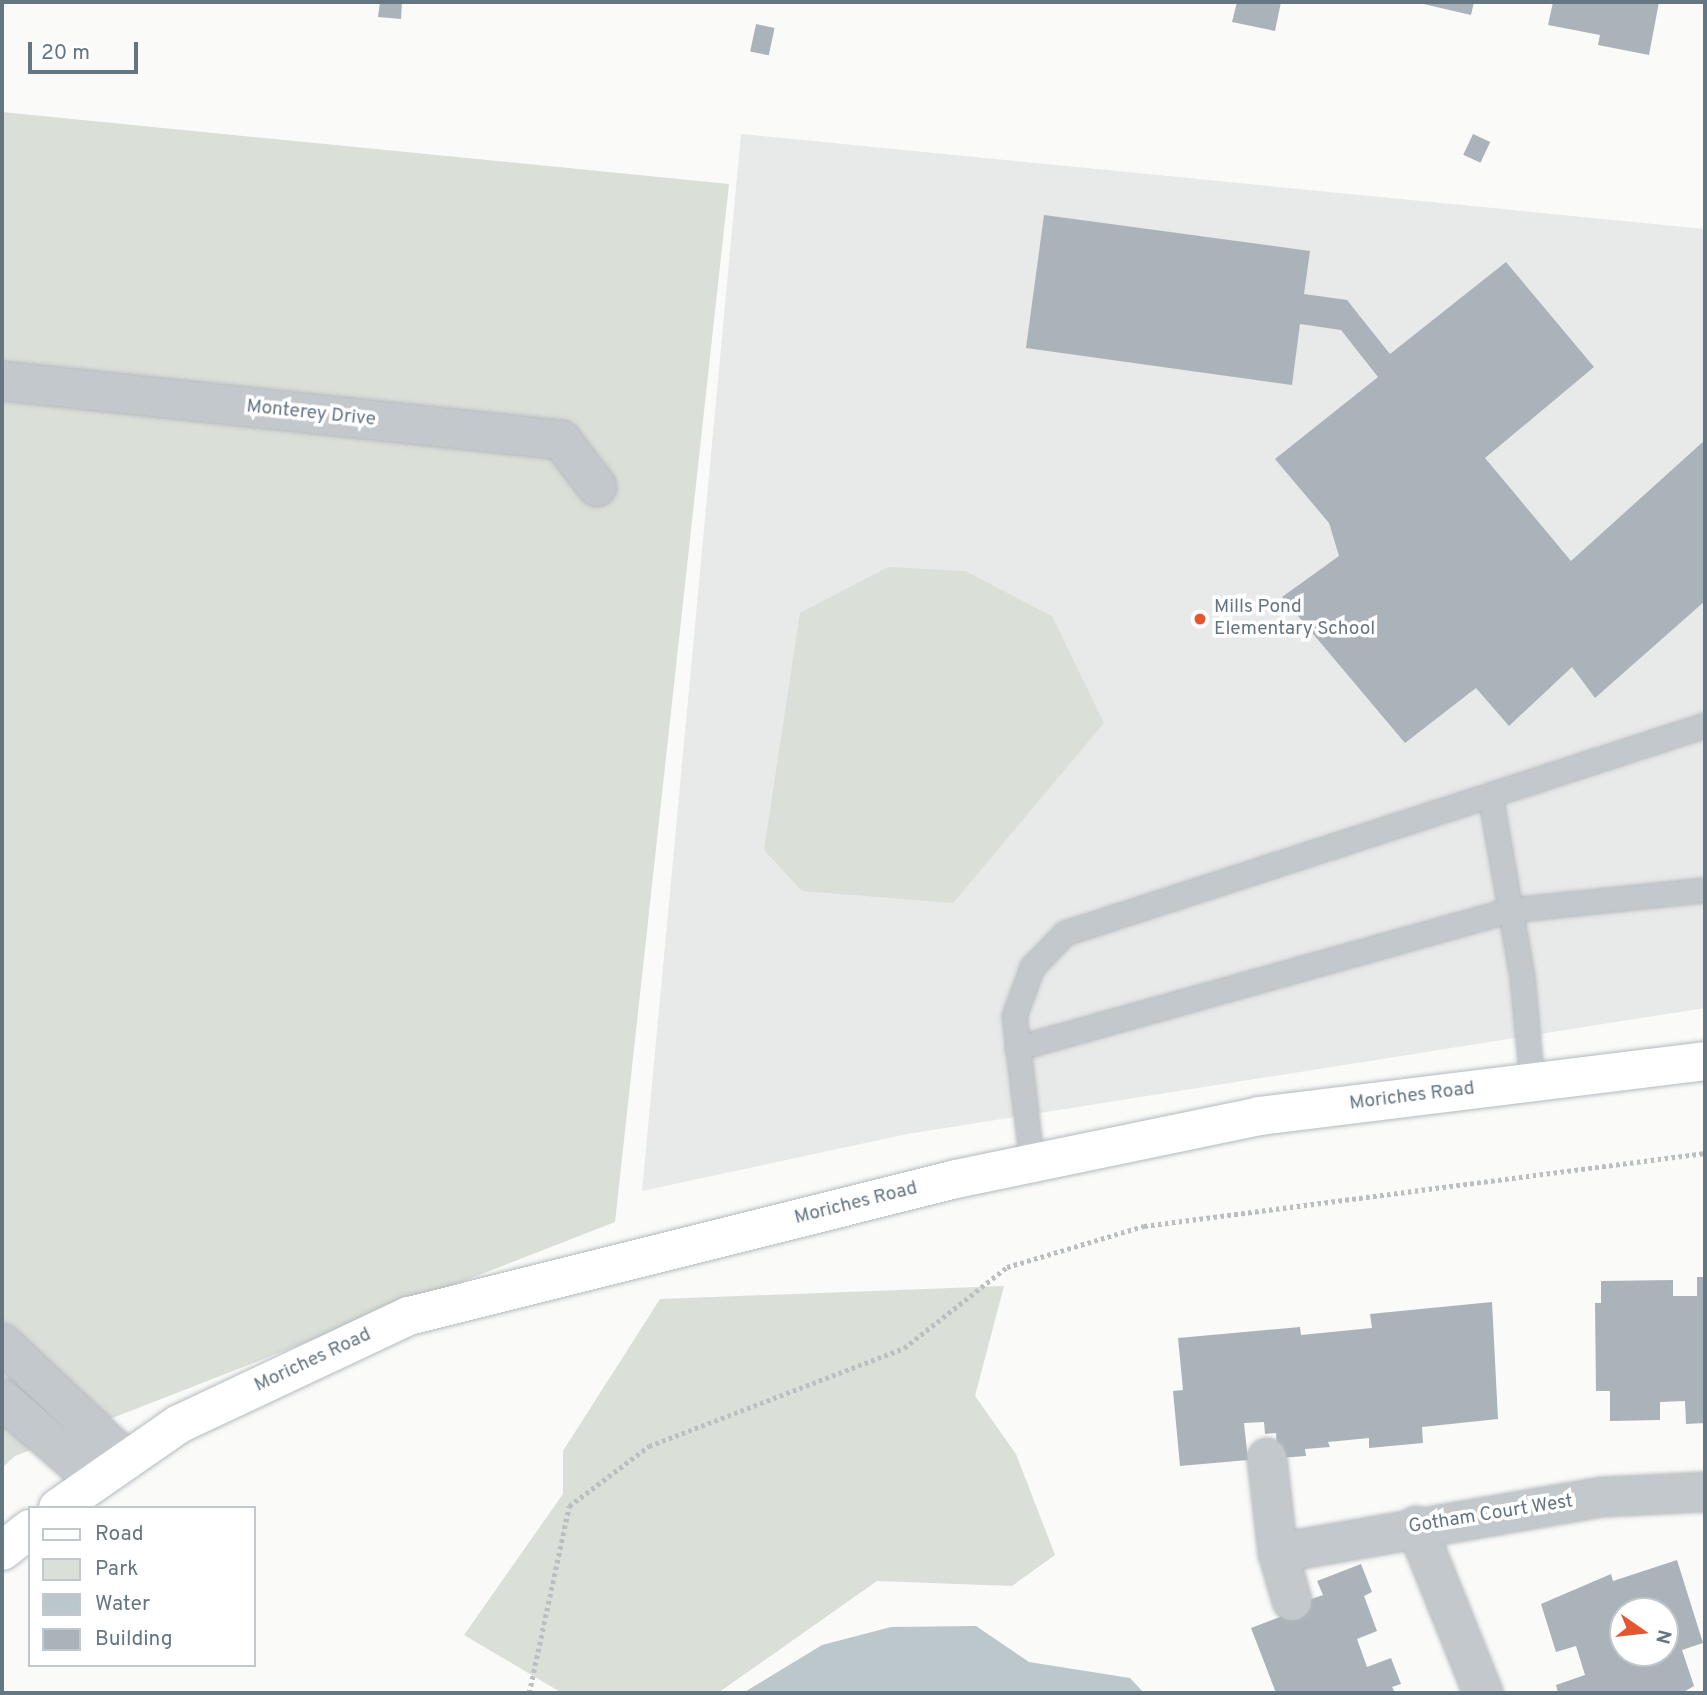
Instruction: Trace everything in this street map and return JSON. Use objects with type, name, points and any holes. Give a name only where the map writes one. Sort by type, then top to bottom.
[{"type":"main road","name":"Moriches Road","points":[[61,1506],[110,1469],[179,1424],[409,1316],[1032,1164],[1259,1116],[1705,1061]]},
{"type":"main road","points":[[2,1551],[28,1531]]},
{"type":"street","name":"Monterey Drive","points":[[2,381],[561,440],[597,487]]},
{"type":"street","points":[[2,1343],[110,1469]]},
{"type":"street","points":[[2,1399],[110,1469]]},
{"type":"street","points":[[1267,1458],[1278,1553],[1292,1601]]},
{"type":"street","name":"Gotham Court West","points":[[1278,1553],[1416,1526],[1603,1497],[1705,1492]]},
{"type":"street","points":[[1416,1526],[1483,1693]]},
{"type":"lane","points":[[1032,1164],[1014,1016],[1032,967],[1065,933],[1705,725]]},
{"type":"lane","points":[[1490,795],[1510,910],[1532,1083]]},
{"type":"lane","points":[[1017,1048],[1510,910],[1705,890]]},
{"type":"path","points":[[529,1693],[569,1506],[649,1446],[904,1348],[1007,1267],[1144,1226],[1705,1153]]},
{"type":"shaded area","name":"Mills Pond Elementary School","points":[[741,134],[1705,229],[1705,1008],[907,1134],[642,1191]]},
{"type":"green space","points":[[2,112],[729,184],[615,1222],[15,1456],[2,1468]]},
{"type":"green space","points":[[888,567],[965,571],[1052,616],[1104,723],[953,903],[802,891],[764,850],[800,613]]},
{"type":"green space","points":[[1004,1286],[975,1396],[1016,1454],[1055,1555],[1012,1586],[877,1581],[718,1693],[562,1693],[464,1635],[563,1494],[563,1451],[660,1299]]},
{"type":"water","points":[[976,1626],[1029,1662],[1130,1678],[1144,1693],[743,1693],[822,1645],[891,1627]]},
{"type":"building","points":[[380,2],[402,2],[401,19],[378,17]]},
{"type":"building","points":[[1237,2],[1281,2],[1275,31],[1232,22]]},
{"type":"building","points":[[1415,2],[1474,2],[1471,15]]},
{"type":"building","points":[[1553,2],[1659,2],[1649,55],[1598,45],[1600,35],[1548,25]]},
{"type":"building","points":[[756,24],[775,28],[769,55],[750,51]]},
{"type":"building","points":[[1473,134],[1490,142],[1480,163],[1463,155]]},
{"type":"building","points":[[1044,215],[1310,251],[1304,294],[1347,300],[1390,354],[1506,262],[1594,367],[1485,458],[1571,561],[1705,440],[1705,601],[1595,698],[1572,667],[1509,726],[1476,688],[1405,743],[1282,597],[1339,556],[1329,523],[1275,459],[1378,377],[1341,330],[1300,324],[1292,385],[1026,348]]},
{"type":"building","points":[[1697,1277],[1705,1277],[1705,1423],[1686,1424],[1685,1401],[1660,1402],[1660,1420],[1610,1421],[1610,1391],[1596,1391],[1595,1303],[1601,1303],[1601,1281],[1673,1280],[1673,1296],[1697,1296]]},
{"type":"building","points":[[1492,1302],[1498,1419],[1422,1427],[1423,1443],[1369,1448],[1369,1438],[1328,1442],[1330,1447],[1305,1449],[1306,1456],[1278,1458],[1276,1433],[1265,1434],[1264,1422],[1244,1423],[1248,1460],[1180,1466],[1173,1391],[1183,1390],[1178,1338],[1300,1327],[1301,1335],[1372,1328],[1370,1314]]},
{"type":"building","points":[[1677,1560],[1703,1643],[1682,1650],[1694,1686],[1682,1693],[1558,1693],[1556,1685],[1585,1675],[1576,1646],[1556,1652],[1541,1604],[1611,1574],[1613,1581]]},
{"type":"building","points":[[1361,1564],[1372,1592],[1364,1596],[1377,1631],[1357,1639],[1367,1667],[1391,1658],[1401,1684],[1392,1687],[1395,1693],[1276,1693],[1251,1628],[1280,1617],[1274,1602],[1297,1604],[1323,1595],[1317,1581]]},
{"type":"place","name":"Mills Pond Elementary School","points":[[1200,619]]}]
